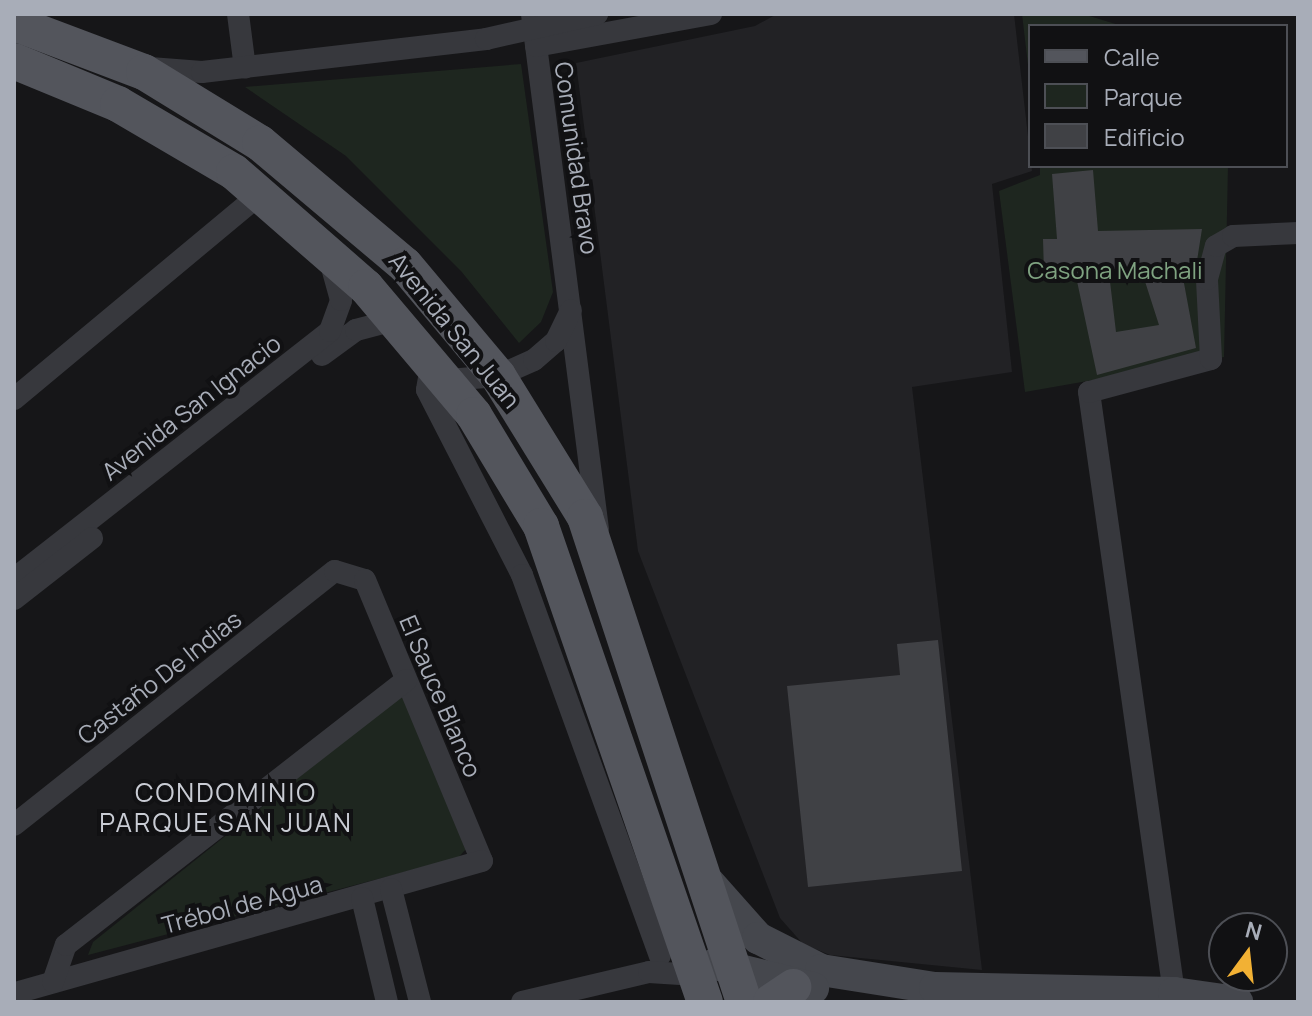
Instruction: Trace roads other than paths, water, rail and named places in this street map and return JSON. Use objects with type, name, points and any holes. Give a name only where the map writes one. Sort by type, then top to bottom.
[{"type":"main road","name":"Avenida San Juan","points":[[14,23],[110,58],[260,143],[358,219],[498,376],[585,517],[692,858],[741,988]]},
{"type":"main road","name":"Avenida San Juan","points":[[14,61],[179,137],[261,193],[325,248],[398,319],[440,370],[541,526],[671,933],[700,989]]},
{"type":"main road","points":[[692,858],[743,926],[782,953],[821,970],[935,988]]},
{"type":"main road","points":[[671,933],[741,988],[782,994],[935,988],[1174,993],[1237,1002]]},
{"type":"street","points":[[238,14],[245,68]]},
{"type":"street","points":[[110,58],[167,71],[245,68],[486,39],[597,14]]},
{"type":"street","points":[[534,28],[711,14]]},
{"type":"street","name":"Comunidad Bravo","points":[[534,28],[599,554]]},
{"type":"street","points":[[14,399],[261,193]]},
{"type":"street","points":[[1174,993],[1089,392],[1211,359],[1207,279],[1216,246],[1233,236],[1298,233]]},
{"type":"street","name":"Avenida San Ignacio","points":[[14,599],[330,331],[341,300],[325,248]]},
{"type":"street","points":[[440,370],[498,376],[556,341],[571,309]]},
{"type":"street","name":"Avenida San Ignacio","points":[[14,579],[356,330],[398,319]]},
{"type":"street","name":"Avenida San Juan","points":[[440,370],[427,390],[522,575],[671,933]]},
{"type":"street","name":"El Sauce Blanco","points":[[335,571],[365,580],[482,861]]},
{"type":"street","name":"Castaño De Indias","points":[[14,825],[335,571]]},
{"type":"street","points":[[53,982],[66,945],[406,680]]},
{"type":"street","name":"Trébol de Agua","points":[[14,993],[362,898],[482,861]]},
{"type":"street","points":[[391,889],[420,1002]]},
{"type":"street","points":[[362,898],[387,1002]]},
{"type":"street","points":[[598,981],[671,933]]},
{"type":"street","points":[[522,1002],[598,981],[676,969],[700,989]]},
{"type":"district","name":"CONDOMINIO PARQUE SAN JUAN","points":[[226,808]]},
{"type":"park label","name":"Casona Machali","points":[[1115,270]]}]
